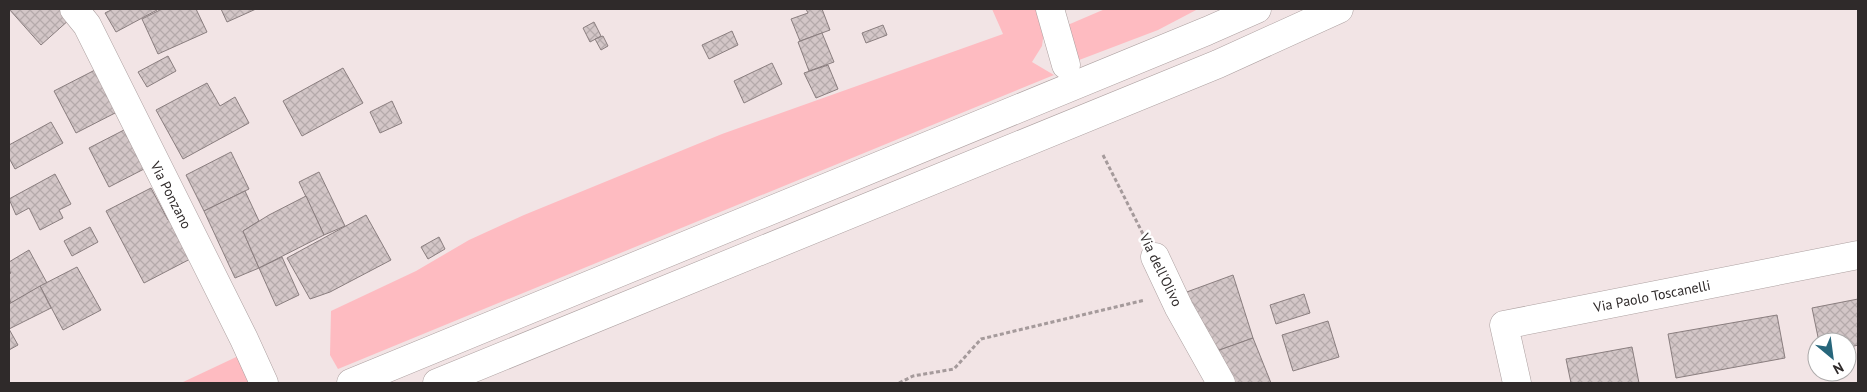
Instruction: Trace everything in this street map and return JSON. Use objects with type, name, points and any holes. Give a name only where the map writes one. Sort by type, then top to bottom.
[{"type":"main road","name":"Via Ponzano","points":[[74,9],[87,25],[244,339],[264,383]]},
{"type":"main road","points":[[1050,9],[1066,65]]},
{"type":"main road","points":[[357,381],[1257,9]]},
{"type":"main road","points":[[438,383],[1218,64],[1339,9]]},
{"type":"main road","name":"Via Paolo Toscanelli","points":[[1518,383],[1504,325],[1858,255]]},
{"type":"main road","name":"Via dell'Olivo","points":[[1155,257],[1221,383]]},
{"type":"path","name":"Via dell'Olivo","points":[[1103,155],[1155,257]]},
{"type":"path","points":[[899,383],[913,376],[954,369],[981,339],[1173,294]]},
{"type":"shaded area","points":[[992,9],[1047,9],[1042,46],[1032,62],[1054,75],[338,369],[330,355],[331,311],[416,271],[469,240],[524,215],[722,134],[1003,34]]},
{"type":"shaded area","points":[[1105,9],[1198,9],[1158,30],[1066,65],[1056,30]]},
{"type":"shaded area","points":[[249,351],[264,383],[181,383]]},
{"type":"building","points":[[9,9],[60,9],[70,19],[41,45]]},
{"type":"building","points":[[113,9],[157,10],[116,32],[105,13]]},
{"type":"building","points":[[162,9],[196,9],[207,32],[158,54],[142,19]]},
{"type":"building","points":[[221,9],[256,9],[227,22]]},
{"type":"building","points":[[806,9],[822,9],[830,30],[800,41],[791,19],[808,13]]},
{"type":"building","points":[[594,22],[601,36],[590,42],[583,28]]},
{"type":"building","points":[[883,25],[887,35],[866,43],[862,33]]},
{"type":"building","points":[[732,31],[738,45],[709,59],[702,45]]},
{"type":"building","points":[[822,33],[834,62],[809,71],[798,42]]},
{"type":"building","points":[[603,36],[608,46],[601,50],[595,39]]},
{"type":"building","points":[[168,56],[176,71],[147,87],[138,72]]},
{"type":"building","points":[[772,63],[782,84],[744,103],[734,81]]},
{"type":"building","points":[[828,65],[838,89],[816,98],[804,73]]},
{"type":"building","points":[[343,68],[363,103],[302,136],[283,101]]},
{"type":"building","points":[[95,70],[117,112],[76,133],[54,91]]},
{"type":"building","points":[[207,83],[220,106],[235,97],[249,123],[183,159],[156,110]]},
{"type":"building","points":[[392,101],[402,123],[380,133],[370,112]]},
{"type":"building","points":[[51,122],[63,143],[15,169],[9,158],[9,145]]},
{"type":"building","points":[[124,130],[144,169],[109,187],[89,148]]},
{"type":"building","points":[[231,152],[249,189],[204,211],[186,175]]},
{"type":"building","points":[[319,172],[345,226],[324,235],[299,182]]},
{"type":"building","points":[[55,174],[71,204],[59,210],[63,218],[40,230],[29,208],[16,215],[9,199]]},
{"type":"building","points":[[151,188],[168,220],[173,217],[194,257],[144,283],[106,211]]},
{"type":"building","points":[[245,191],[259,221],[243,231],[259,268],[235,278],[204,211]]},
{"type":"building","points":[[306,196],[324,235],[259,268],[243,231]]},
{"type":"building","points":[[366,215],[391,260],[330,292],[310,299],[287,258]]},
{"type":"building","points":[[90,227],[98,242],[72,256],[64,241]]},
{"type":"building","points":[[439,237],[445,249],[428,259],[421,247]]},
{"type":"building","points":[[29,250],[47,283],[11,303],[9,298],[9,274],[11,273],[9,262]]},
{"type":"building","points":[[282,257],[299,295],[276,306],[259,268]]},
{"type":"building","points":[[77,267],[101,310],[63,330],[40,286]]},
{"type":"building","points":[[1233,275],[1253,338],[1214,352],[1184,293]]},
{"type":"building","points":[[40,286],[51,308],[9,329],[9,304]]},
{"type":"building","points":[[1304,294],[1310,313],[1276,324],[1270,305]]},
{"type":"building","points":[[1858,299],[1858,345],[1857,332],[1817,332],[1812,308]]},
{"type":"building","points":[[1777,315],[1785,358],[1676,378],[1668,334]]},
{"type":"building","points":[[1328,321],[1339,357],[1293,371],[1282,335]]},
{"type":"building","points":[[9,329],[18,345],[9,350]]},
{"type":"building","points":[[1253,338],[1271,383],[1232,383],[1214,352]]},
{"type":"building","points":[[1632,347],[1639,383],[1571,383],[1566,359]]}]
